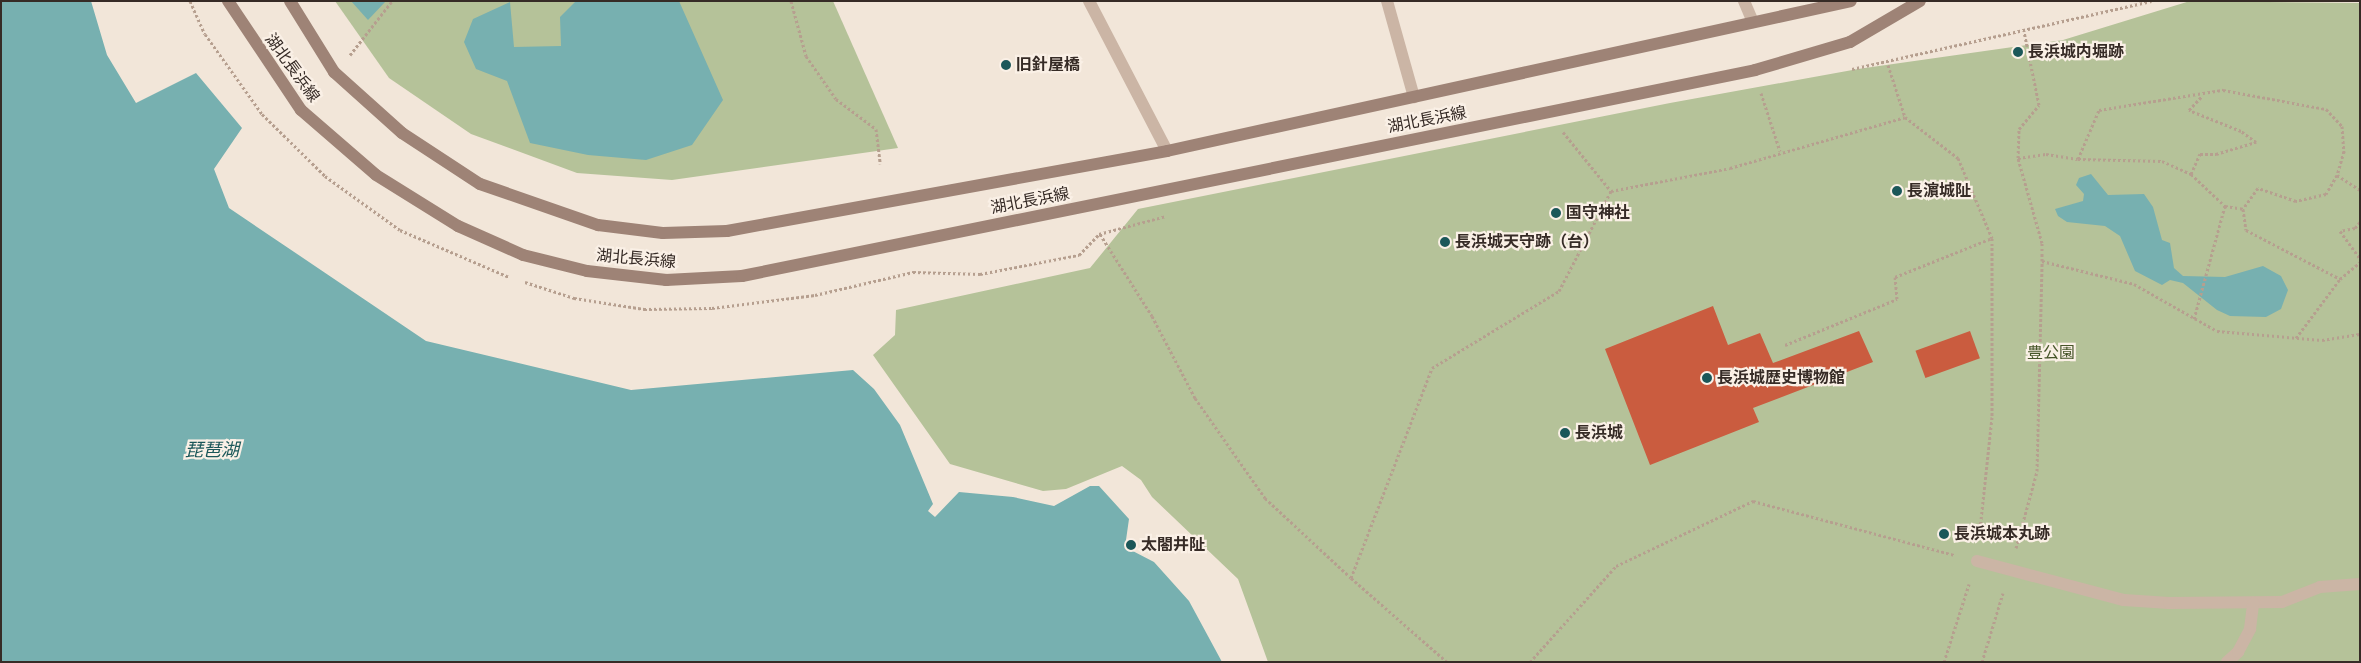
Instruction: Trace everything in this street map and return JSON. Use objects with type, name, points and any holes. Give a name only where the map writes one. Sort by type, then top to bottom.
[{"type":"main road","name":"湖北長浜線","points":[[228,1],[301,110],[376,175],[458,226],[523,255],[587,271],[666,280],[742,276],[1755,70],[1850,42],[1920,1]]},
{"type":"main road","name":"湖北長浜線","points":[[290,1],[334,72],[402,133],[480,184],[598,225],[663,233],[727,232],[1167,151],[1845,2]]},
{"type":"street","points":[[1089,1],[1167,151]]},
{"type":"street","points":[[1387,1],[1414,97]]},
{"type":"street","points":[[1744,1],[1753,22]]},
{"type":"street","points":[[1977,561],[2009,572],[2124,600],[2253,604],[2282,602],[2338,584],[2360,584]]},
{"type":"street","points":[[2227,662],[2238,652],[2250,629],[2253,604]]},
{"type":"path","points":[[334,72],[392,1]]},
{"type":"path","points":[[791,1],[806,56],[836,99],[876,129],[880,164]]},
{"type":"path","points":[[1982,662],[2037,471],[2042,243],[2018,158],[2018,129],[2038,105],[2024,31]]},
{"type":"path","points":[[1888,66],[1905,117],[1958,158],[1992,238],[1992,418],[1977,561],[1944,662]]},
{"type":"path","points":[[2191,174],[2200,154],[2216,154],[2256,142],[2241,131],[2190,110],[2202,96],[2223,90],[2326,109],[2342,126],[2344,153],[2337,175],[2326,194],[2296,202],[2258,188],[2243,209],[2246,230],[2340,279]]},
{"type":"path","points":[[2078,159],[2098,110],[2198,92],[2202,96]]},
{"type":"path","points":[[1762,94],[1780,151]]},
{"type":"path","points":[[1611,191],[1730,168],[1780,151],[1905,117]]},
{"type":"path","points":[[1560,128],[1611,191]]},
{"type":"path","points":[[2018,158],[2046,154],[2078,159],[2162,161],[2191,174],[2224,206],[2243,209]]},
{"type":"path","points":[[2337,175],[2360,190]]},
{"type":"path","points":[[1351,578],[1432,368],[1559,291],[1611,191]]},
{"type":"path","points":[[2194,319],[2224,206]]},
{"type":"path","points":[[2296,338],[2340,279],[2360,260],[2340,231],[2355,228],[2360,222]]},
{"type":"path","points":[[1099,234],[1152,316],[1195,398],[1265,498],[1351,578],[1447,662]]},
{"type":"path","points":[[1785,345],[1897,299],[1895,277],[1992,238]]},
{"type":"path","points":[[2042,261],[2134,284],[2217,331],[2322,340],[2360,334]]},
{"type":"path","points":[[1530,662],[1616,566],[1753,501],[1977,561]]},
{"type":"green space","points":[[335,1],[833,1],[898,148],[672,180],[577,173],[471,134],[389,78]]},
{"type":"green space","name":"豊公園","points":[[2190,1],[2360,3],[2360,662],[1268,662],[1238,579],[1152,497],[1141,480],[1122,466],[1066,489],[1043,491],[950,464],[873,355],[895,335],[896,310],[1090,268],[1138,209],[1670,103],[1858,69],[2063,40]]},
{"type":"water","name":"琵琶湖","points":[[1,1],[91,1],[107,55],[136,103],[196,73],[242,128],[214,169],[229,208],[426,341],[631,390],[853,370],[874,389],[900,425],[933,504],[928,511],[935,517],[959,492],[1013,497],[1054,506],[1090,486],[1099,486],[1129,519],[1125,547],[1154,562],[1189,601],[1222,662],[1,662]]},
{"type":"water","points":[[351,1],[386,1],[368,20]]},
{"type":"water","points":[[576,1],[679,1],[723,100],[692,145],[646,160],[588,155],[530,143],[507,81],[476,69],[464,42],[473,19],[510,2],[514,47],[561,46],[560,17]]},
{"type":"water","points":[[2091,174],[2108,195],[2144,194],[2153,207],[2162,240],[2170,243],[2174,268],[2183,276],[2225,277],[2263,266],[2281,276],[2288,290],[2281,309],[2266,317],[2230,316],[2217,310],[2183,283],[2170,280],[2162,285],[2135,271],[2120,236],[2105,226],[2067,222],[2058,216],[2055,209],[2083,201],[2084,194],[2076,185],[2079,178]]},
{"type":"building","points":[[1713,306],[1728,345],[1760,333],[1773,363],[1859,331],[1873,362],[1753,408],[1759,422],[1650,465],[1605,349]]},
{"type":"building","points":[[1970,331],[1980,358],[1925,378],[1915,351]]},
{"type":"place","name":"長浜城内堀跡","points":[[2018,52]]},
{"type":"place","name":"旧針屋橋","points":[[1006,65]]},
{"type":"place","name":"長濵城阯","points":[[1897,191]]},
{"type":"place","name":"国守神社","points":[[1556,213]]},
{"type":"place","name":"長浜城天守跡（台）","points":[[1445,242]]},
{"type":"place","name":"長浜城歴史博物館","points":[[1707,378]]},
{"type":"place","name":"長浜城","points":[[1565,433]]},
{"type":"place","name":"長浜城本丸跡","points":[[1944,534]]},
{"type":"place","name":"太閤井阯","points":[[1131,545]]}]
